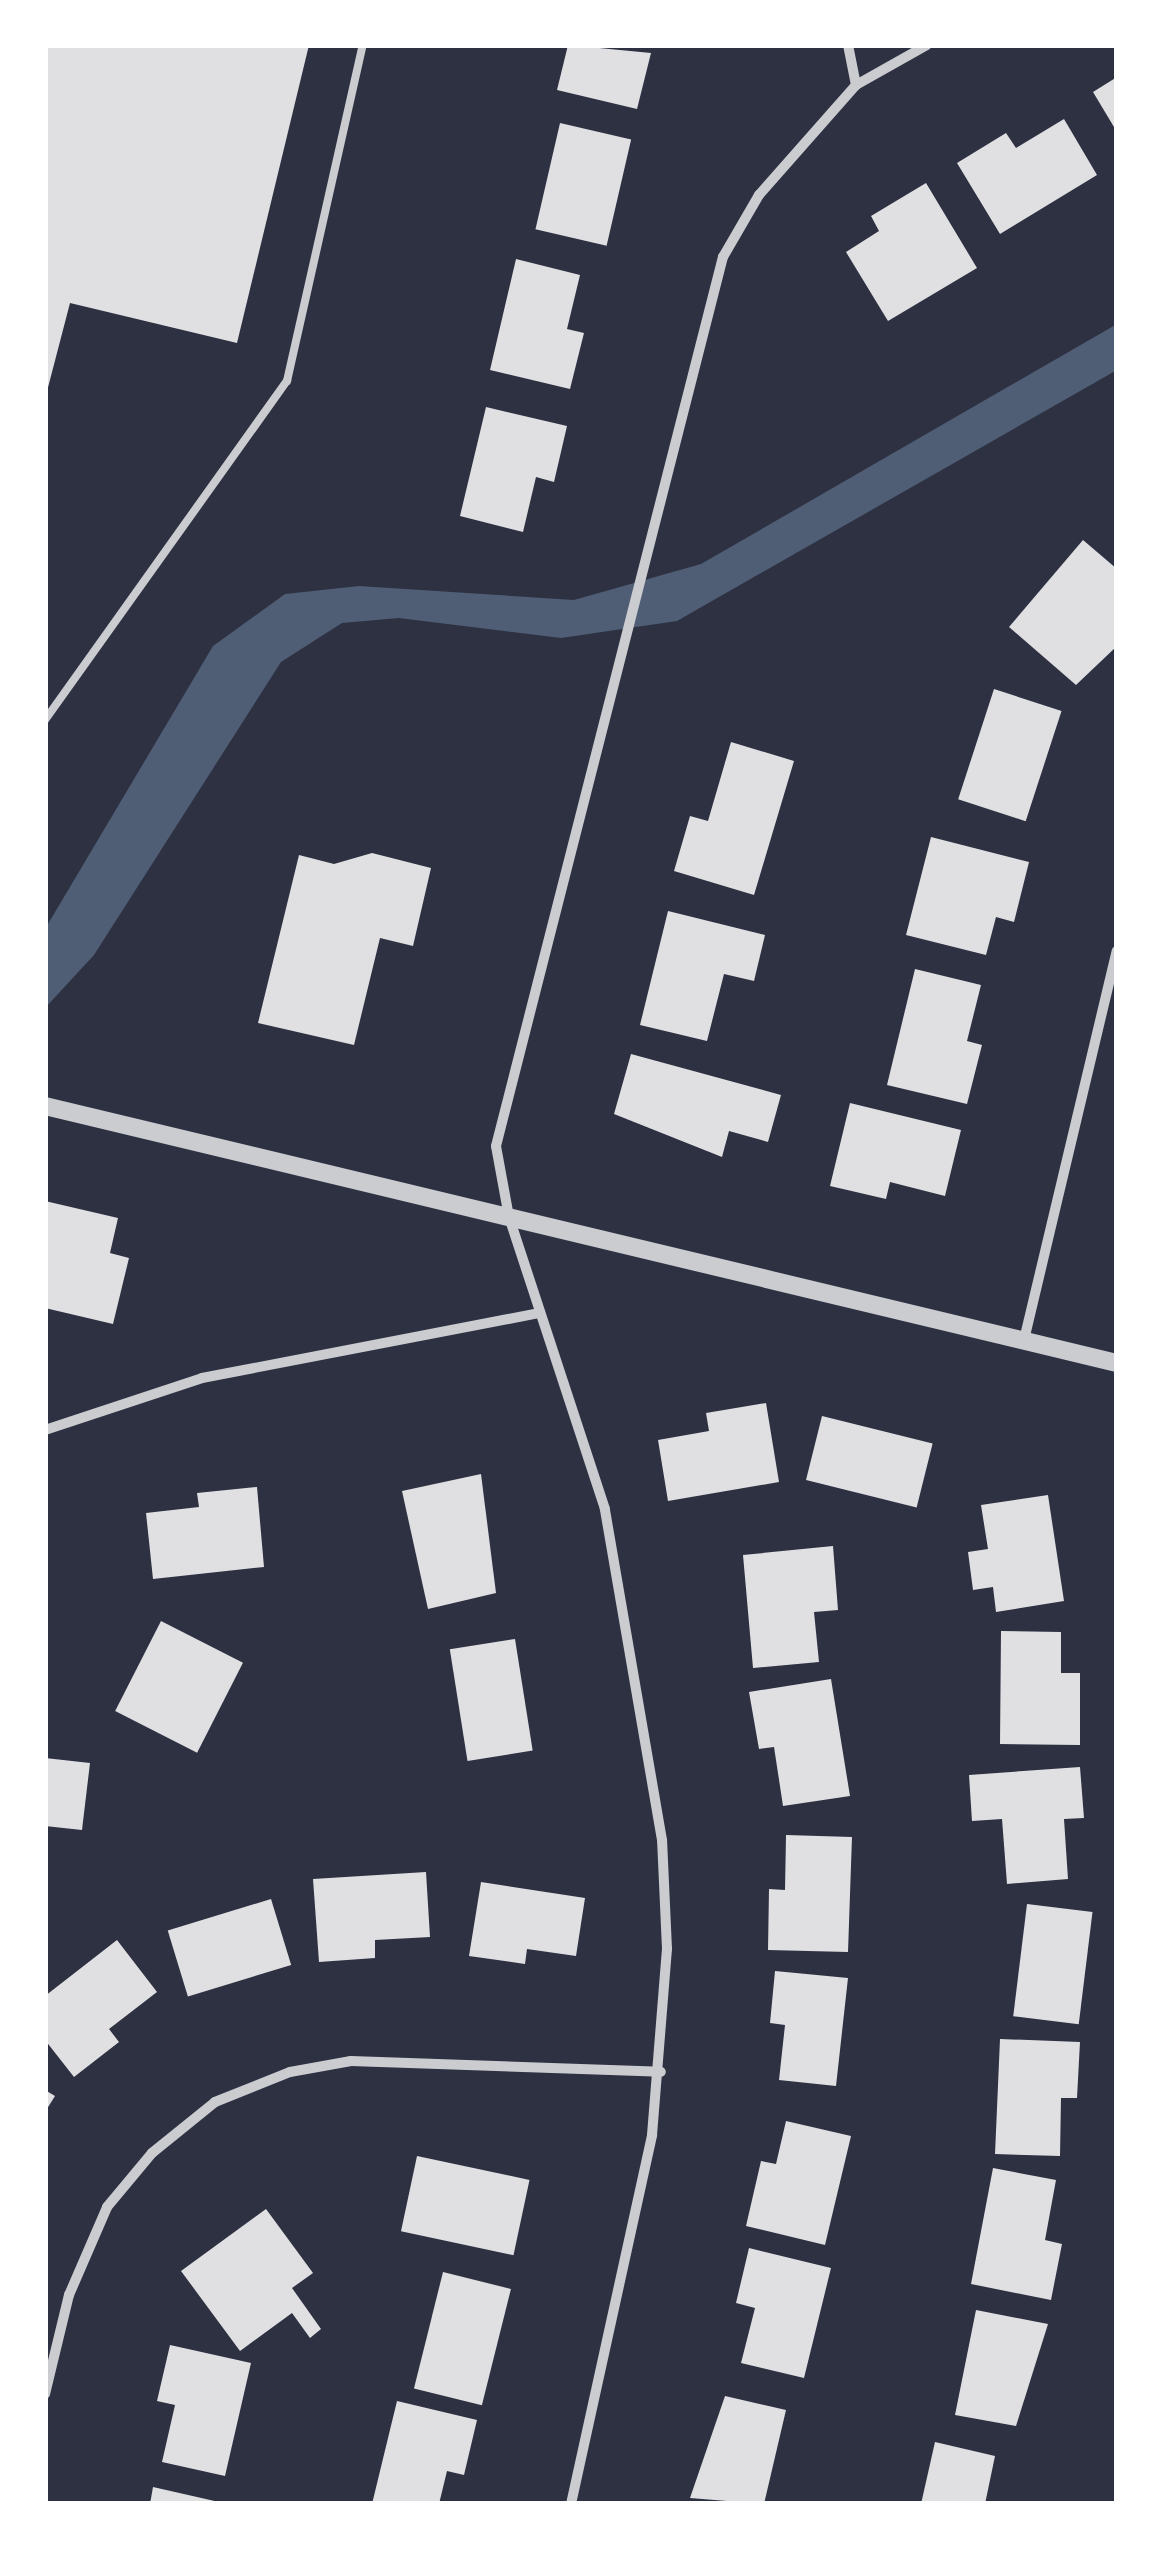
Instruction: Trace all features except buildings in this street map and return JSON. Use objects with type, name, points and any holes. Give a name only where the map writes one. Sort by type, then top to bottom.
[{"type":"street","points":[[848,45],[856,85]]},
{"type":"street","points":[[570,2504],[661,2072],[667,1949],[648,1720],[605,1510],[509,1217],[496,1146],[723,257],[760,195],[856,85],[928,45]]},
{"type":"street","points":[[1024,1340],[1117,951]]},
{"type":"street","points":[[45,1106],[1117,1362]]},
{"type":"street","points":[[45,1430],[202,1378],[540,1313]]},
{"type":"street","points":[[45,2394],[68,2295],[108,2207],[152,2153],[215,2102],[290,2072],[351,2061],[661,2072]]},
{"type":"lane","points":[[45,720],[287,381],[363,45]]},
{"type":"water","points":[[1117,324],[1117,370],[677,621],[561,638],[399,618],[342,623],[281,662],[94,955],[45,1008],[45,929],[213,646],[285,594],[359,586],[574,600],[701,564]]}]
